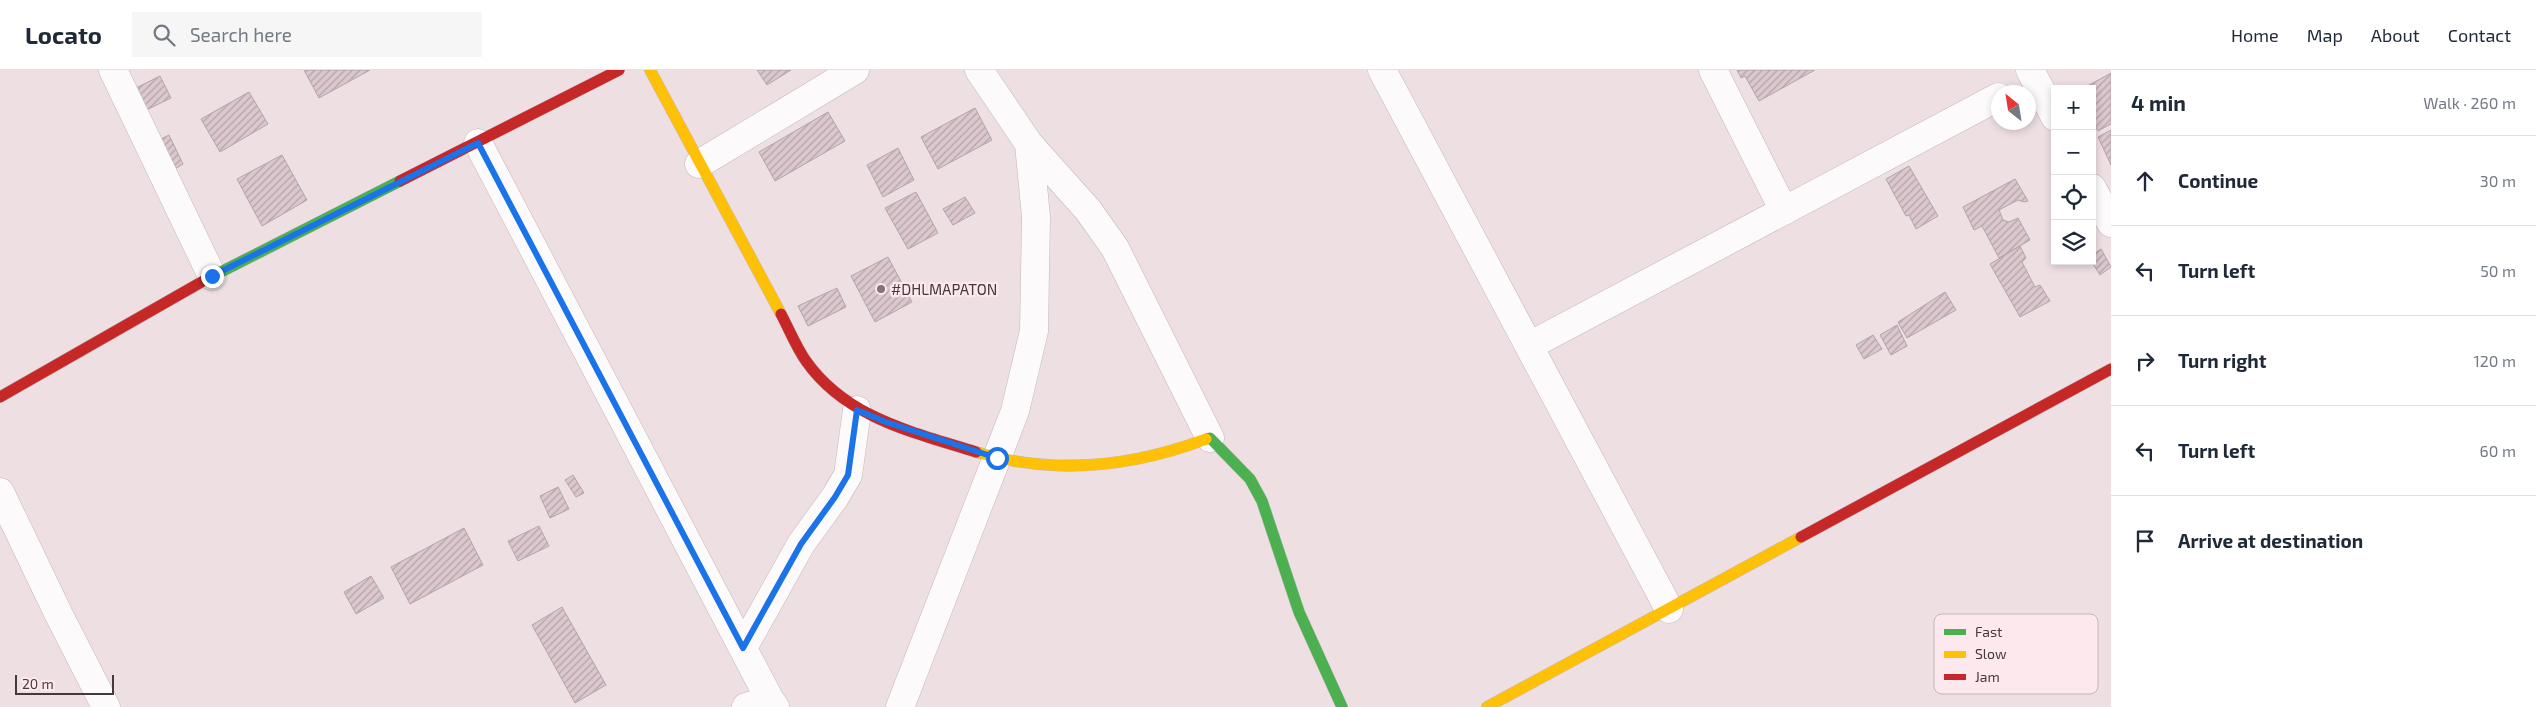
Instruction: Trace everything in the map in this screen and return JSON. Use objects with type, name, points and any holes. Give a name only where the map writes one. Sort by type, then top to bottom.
[{"type":"street","points":[[113,70],[212,276]]},
{"type":"street","points":[[0,396],[212,276],[619,70]]},
{"type":"street","points":[[650,70],[806,361],[830,390],[857,410],[886,422],[997,458],[1060,467],[1088,468],[1138,461],[1187,447],[1210,438]]},
{"type":"street","points":[[699,164],[855,70]]},
{"type":"street","points":[[1382,70],[1669,609]]},
{"type":"street","points":[[1713,70],[1784,211]]},
{"type":"street","points":[[987,73],[1029,144],[1088,210],[1115,248],[1210,438],[1250,480],[1262,501],[1298,612],[1342,707]]},
{"type":"street","points":[[2017,85],[2032,74],[2051,110]]},
{"type":"street","points":[[1529,346],[1991,101]]},
{"type":"street","points":[[478,143],[743,648],[764,705]]},
{"type":"street","points":[[900,707],[1015,411],[1034,332],[1036,217],[1029,144]]},
{"type":"street","points":[[2096,195],[2111,223]]},
{"type":"street","points":[[1488,707],[2111,368]]},
{"type":"street","points":[[743,648],[801,544],[835,497],[848,475],[857,410]]},
{"type":"street","points":[[0,492],[58,616],[106,707]]},
{"type":"building","points":[[304,70],[370,70],[319,98]]},
{"type":"building","points":[[757,70],[791,70],[767,85]]},
{"type":"building","points":[[1737,70],[1815,70],[1759,101],[1745,76],[1741,78]]},
{"type":"building","points":[[2111,73],[2111,124],[2098,131],[2096,127],[2096,85],[2089,85]]},
{"type":"building","points":[[160,76],[171,98],[140,113],[130,91]]},
{"type":"building","points":[[249,92],[268,124],[220,152],[201,119]]},
{"type":"building","points":[[975,108],[992,140],[938,169],[921,137]]},
{"type":"building","points":[[828,112],[845,141],[775,181],[759,152]]},
{"type":"building","points":[[2111,130],[2111,165],[2098,137]]},
{"type":"building","points":[[169,135],[183,164],[170,172],[155,142]]},
{"type":"building","points":[[898,148],[914,180],[883,197],[867,165]]},
{"type":"building","points":[[282,155],[307,200],[262,226],[237,179]]},
{"type":"building","points":[[1909,166],[1938,216],[1916,229],[1909,215],[1906,216],[1886,179]]},
{"type":"building","points":[[2015,179],[2028,201],[2018,200],[1999,210],[2003,220],[2009,222],[2018,218],[2030,240],[1999,258],[1982,226],[1974,230],[1963,207]]},
{"type":"building","points":[[916,192],[938,233],[908,249],[885,208]]},
{"type":"building","points":[[965,197],[975,213],[953,225],[943,209]]},
{"type":"building","points":[[2020,246],[2026,258],[2022,262],[2035,287],[2040,285],[2050,301],[2020,317],[1990,264]]},
{"type":"building","points":[[2101,249],[2111,267],[2100,275],[2094,265],[2096,265],[2096,252]]},
{"type":"building","name":"#DHLMAPATON","points":[[888,257],[912,302],[875,322],[851,276]]},
{"type":"building","points":[[837,288],[846,307],[808,326],[798,306]]},
{"type":"building","points":[[1945,292],[1956,310],[1907,338],[1898,322]]},
{"type":"building","points":[[1897,325],[1907,346],[1891,355],[1880,335]]},
{"type":"building","points":[[1873,335],[1882,349],[1864,359],[1856,345]]},
{"type":"building","points":[[573,475],[584,493],[576,497],[565,480]]},
{"type":"building","points":[[558,487],[569,509],[550,518],[540,496]]},
{"type":"building","points":[[539,526],[549,546],[518,561],[508,541]]},
{"type":"building","points":[[464,528],[483,565],[410,604],[391,567]]},
{"type":"building","points":[[371,576],[384,598],[356,614],[344,592]]},
{"type":"building","points":[[562,607],[606,685],[575,703],[532,625]]},
{"type":"traffic: fast","points":[[205,280],[400,181]]},
{"type":"traffic: fast","points":[[1206,439],[1210,438],[1250,479],[1262,501],[1299,612],[1342,707]]},
{"type":"traffic: slow","points":[[650,70],[781,314]]},
{"type":"traffic: slow","points":[[976,452],[1034,464],[1092,465],[1150,456],[1206,439]]},
{"type":"traffic: slow","points":[[1487,707],[1801,537]]},
{"type":"traffic: jam","points":[[400,181],[619,70]]},
{"type":"traffic: jam","points":[[0,397],[205,280]]},
{"type":"traffic: jam","points":[[781,314],[806,361],[822,380],[841,396],[861,410],[882,420],[976,452]]},
{"type":"traffic: jam","points":[[1801,537],[2111,369]]},
{"type":"place","name":"#DHLMAPATON","points":[[881,289]]},
{"type":"route","points":[[212,276],[478,143],[743,648],[801,544],[835,497],[848,475],[857,410],[886,422],[997,458]]}]
